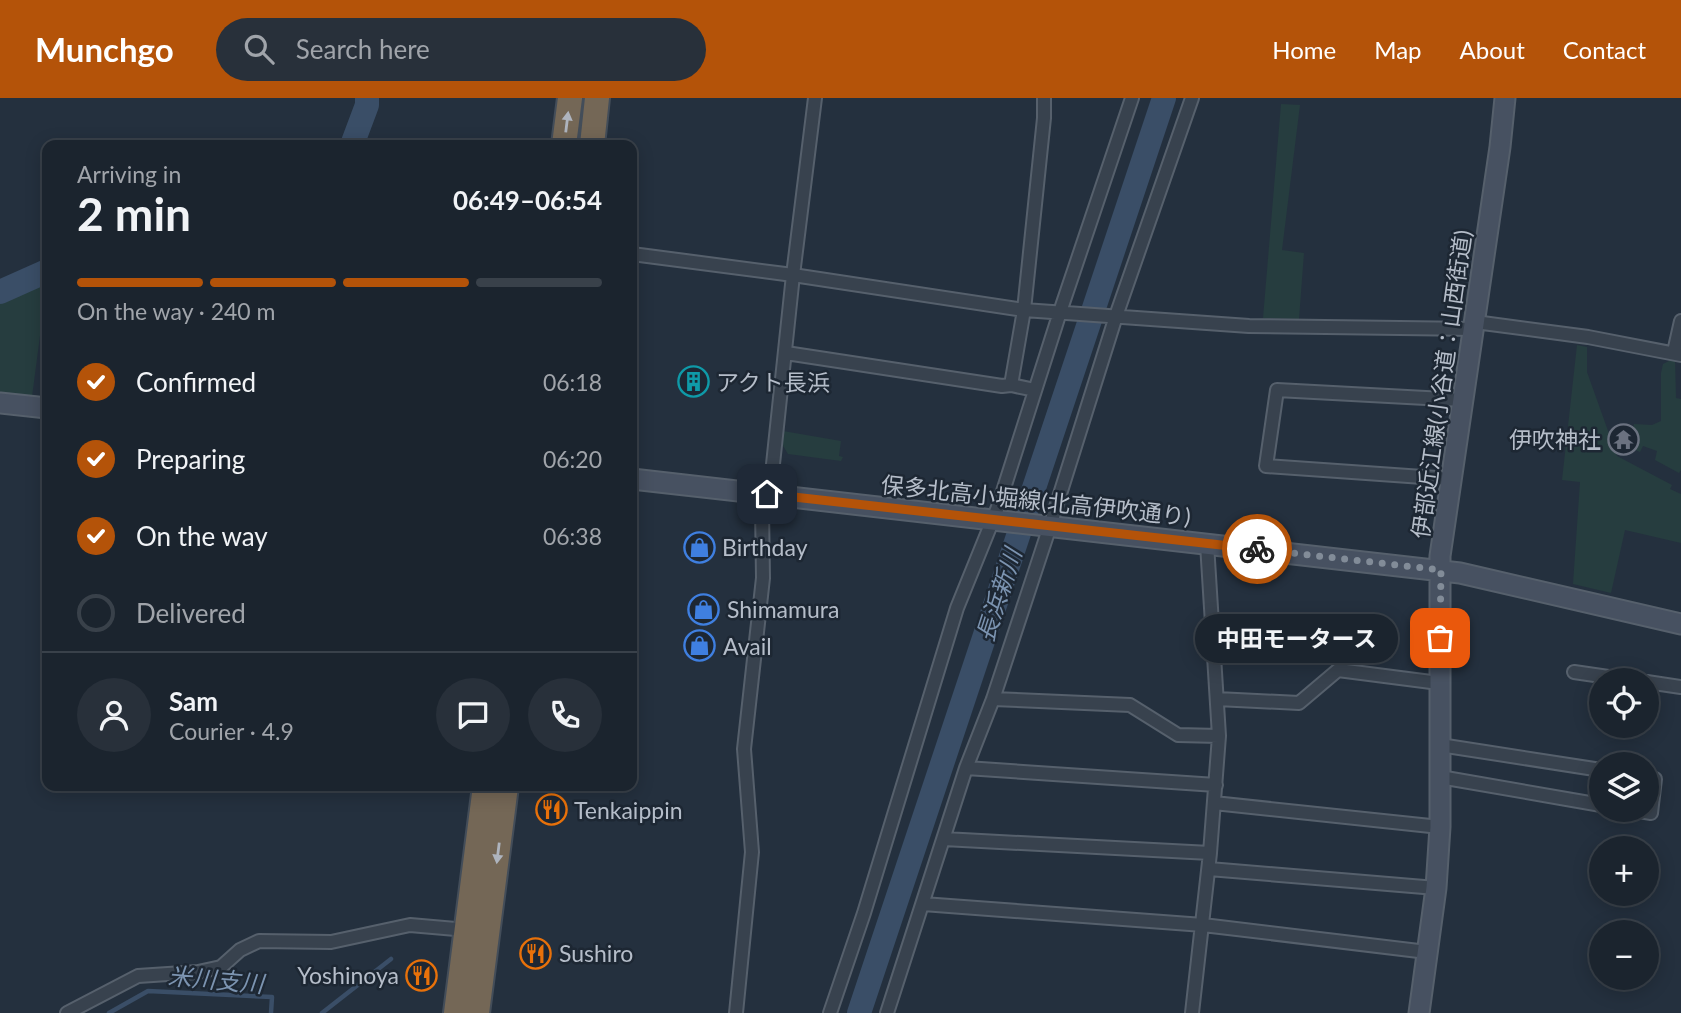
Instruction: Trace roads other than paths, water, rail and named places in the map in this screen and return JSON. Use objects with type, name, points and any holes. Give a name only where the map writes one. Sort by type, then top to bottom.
[{"type":"highway","points":[[565,140],[570,98]]},
{"type":"highway","points":[[593,140],[597,98]]},
{"type":"highway","points":[[456,1013],[484,791]]},
{"type":"highway","points":[[477,1013],[505,791]]},
{"type":"street","points":[[736,1013],[752,852],[744,749],[763,578],[762,508],[771,483],[815,98]]},
{"type":"street","points":[[1011,385],[1024,310],[1044,98]]},
{"type":"street","points":[[830,1013],[864,914],[957,608],[995,520],[1132,98]]},
{"type":"street","points":[[887,1013],[966,768],[993,699],[1113,316],[1192,98]]},
{"type":"street","name":"伊部近江線(小谷道：山西街道)","points":[[1419,1013],[1436,888],[1440,827],[1440,556],[1505,98]]},
{"type":"street","points":[[637,255],[1024,310],[1249,326],[1474,325],[1678,353],[1681,321]]},
{"type":"street","points":[[786,353],[1035,390]]},
{"type":"street","points":[[1451,479],[1266,466],[1277,390],[1463,400]]},
{"type":"street","points":[[0,402],[42,407]]},
{"type":"street","name":"保多北高小堀線(北高伊吹通り)","points":[[637,480],[1441,570],[1681,624]]},
{"type":"street","points":[[1192,1013],[1209,869],[1219,736],[1207,544]]},
{"type":"street","points":[[1217,699],[1299,703],[1338,670],[1439,682]]},
{"type":"street","points":[[1574,673],[1589,675]]},
{"type":"street","points":[[1659,684],[1681,687]]},
{"type":"street","points":[[993,699],[1130,705],[1178,735],[1219,736]]},
{"type":"street","points":[[1440,745],[1589,768]]},
{"type":"street","points":[[966,768],[1216,785]]},
{"type":"street","points":[[1440,776],[1589,803]]},
{"type":"street","points":[[1214,803],[1440,827]]},
{"type":"street","points":[[944,839],[1210,853]]},
{"type":"street","points":[[1209,869],[1436,888]]},
{"type":"street","points":[[923,904],[1203,925],[1427,952]]},
{"type":"street","points":[[67,1013],[138,976],[198,972],[221,967],[240,950],[259,941],[331,942],[410,925],[467,930]]},
{"type":"waterway","points":[[354,140],[367,98]]},
{"type":"waterway","name":"長浜新川","points":[[859,1013],[1164,98]]},
{"type":"waterway","points":[[0,292],[42,273]]},
{"type":"waterway","name":"米川支川","points":[[322,1013],[391,959]]},
{"type":"waterway","name":"米川支川","points":[[109,1013],[148,991],[272,997],[271,1013]]},
{"type":"place","name":"アクト長浜","points":[[693,382]]},
{"type":"place","name":"伊吹神社","points":[[1624,439]]},
{"type":"place","name":"Birthday","points":[[699,547]]},
{"type":"place","name":"Shimamura","points":[[704,609]]},
{"type":"place","name":"中田モータース","points":[[1440,638]]},
{"type":"place","name":"Avail","points":[[700,646]]},
{"type":"place","name":"Tenkaippin","points":[[551,810]]},
{"type":"place","name":"Sushiro","points":[[536,953]]},
{"type":"place","name":"Yoshinoya","points":[[422,975]]}]
